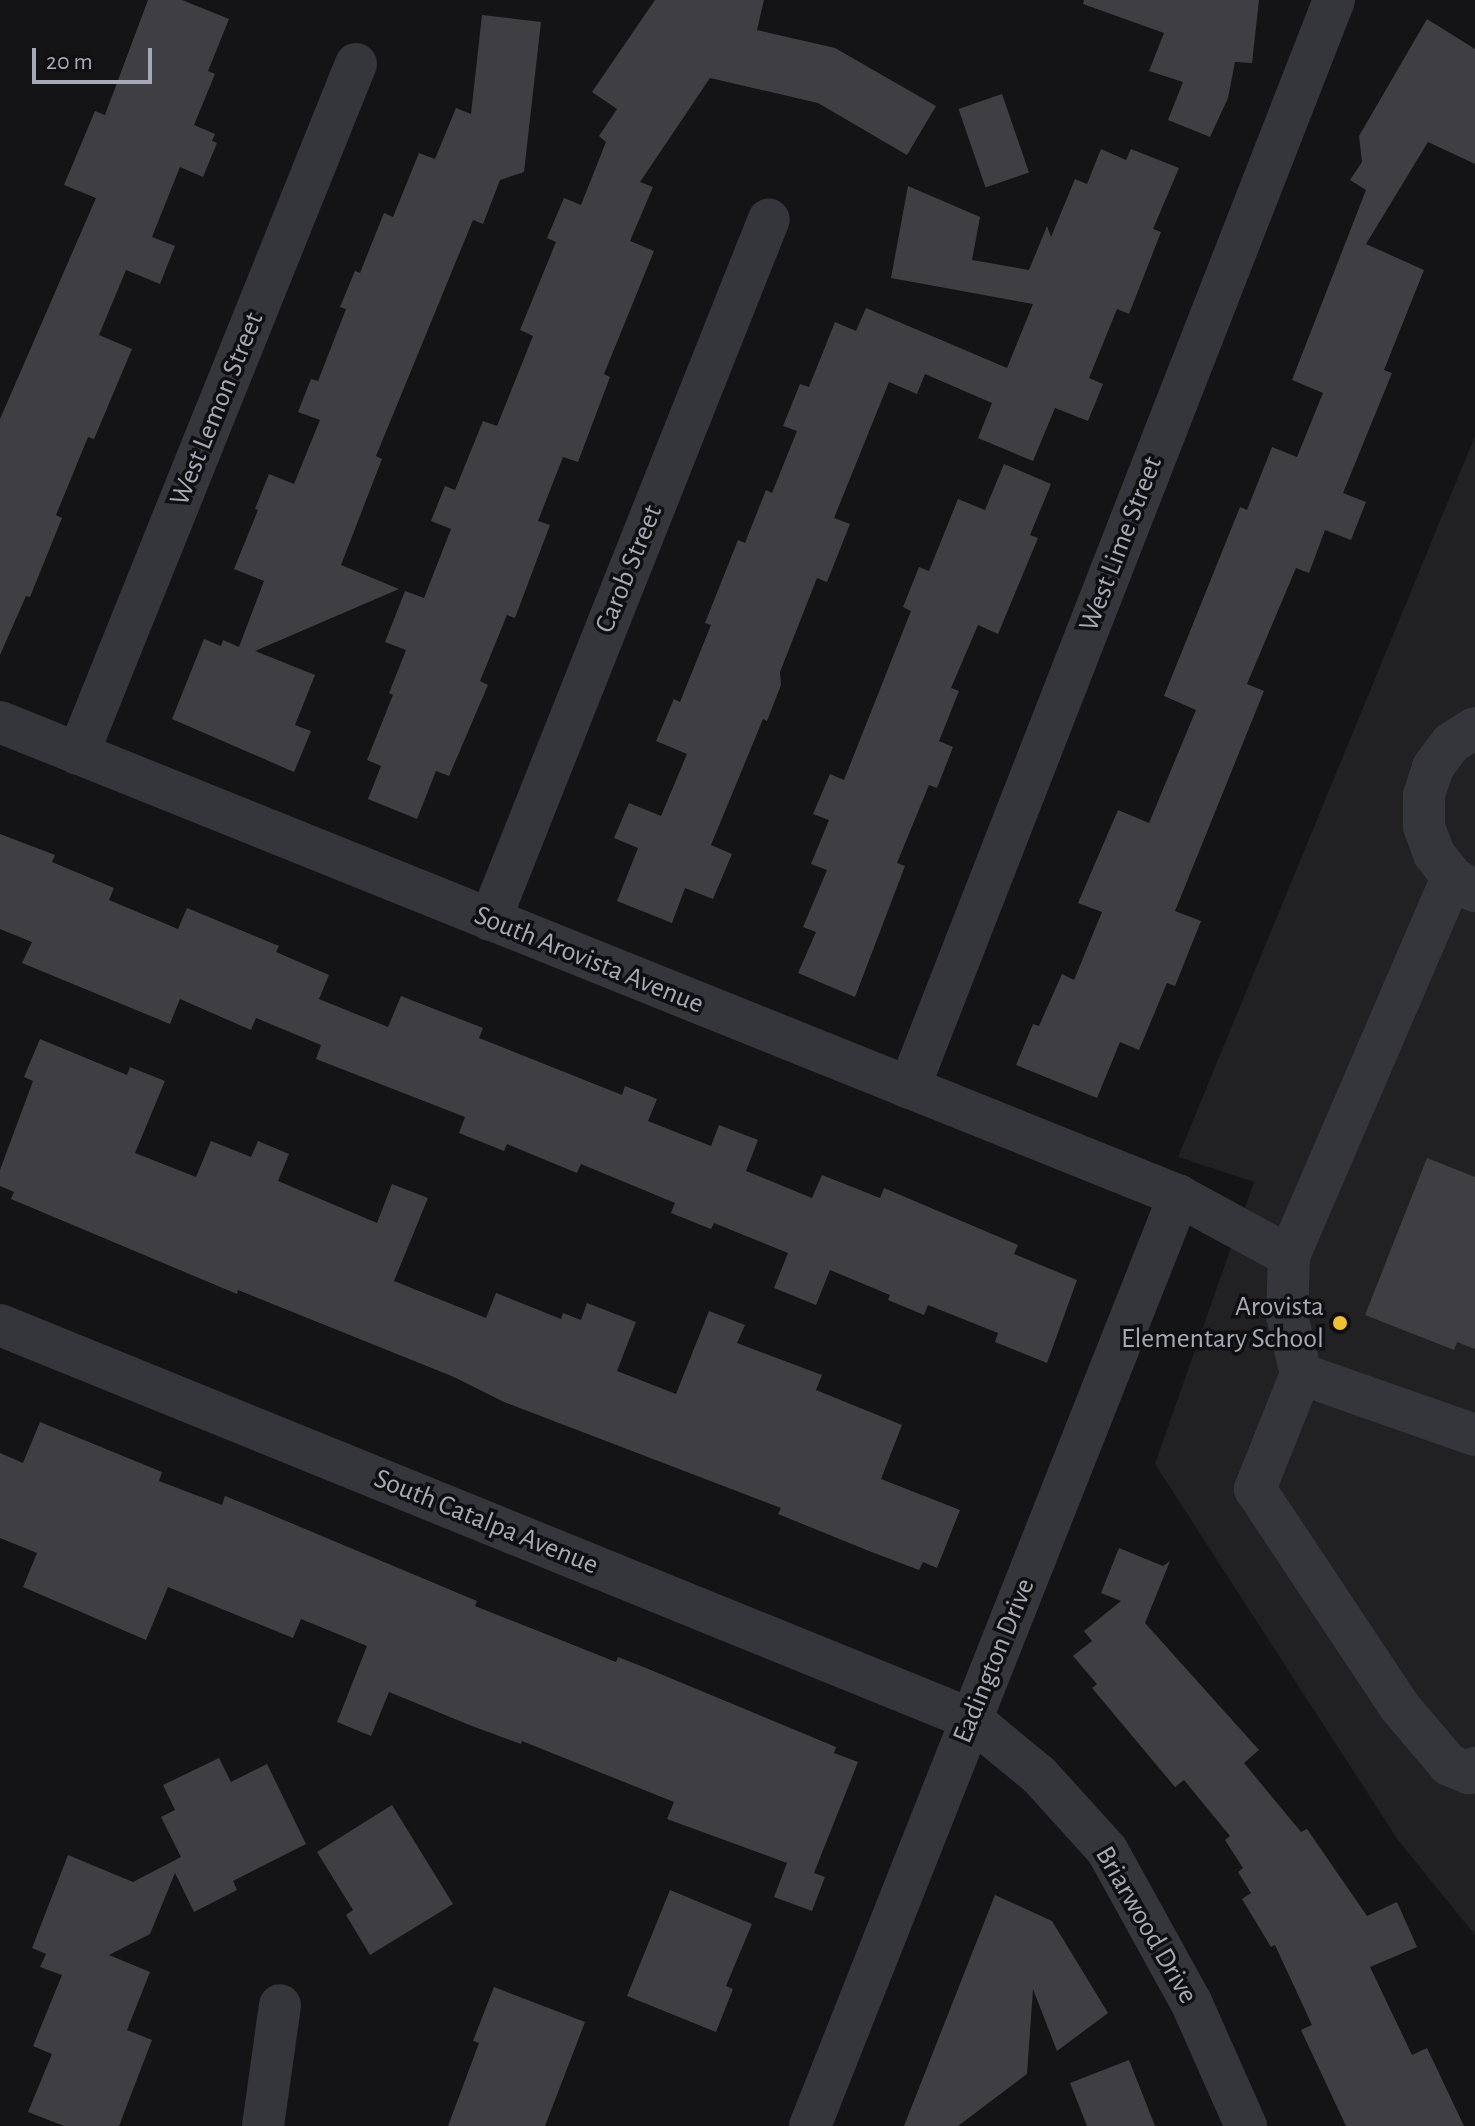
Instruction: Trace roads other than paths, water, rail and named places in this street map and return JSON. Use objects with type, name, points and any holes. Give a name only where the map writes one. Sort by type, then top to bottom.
[{"type":"street","name":"West Lime Street","points":[[909,1088],[1334,0]]},
{"type":"street","name":"West Lemon Street","points":[[78,754],[356,64]]},
{"type":"street","name":"Carob Street","points":[[490,920],[769,219]]},
{"type":"street","name":"South Arovista Avenue","points":[[0,722],[1179,1196],[1289,1256]]},
{"type":"street","points":[[1475,728],[1451,743],[1433,767],[1424,795],[1424,826],[1434,854],[1464,884],[1289,1256],[1287,1316],[1301,1374],[1255,1489],[1399,1706],[1449,1765],[1469,1773],[1475,1768]]},
{"type":"street","name":"Eadington Drive","points":[[810,2126],[1179,1196]]},
{"type":"street","name":"South Catalpa Avenue","points":[[0,1325],[971,1719]]},
{"type":"street","points":[[1301,1374],[1475,1435]]},
{"type":"street","name":"Briarwood Drive","points":[[971,1719],[1039,1775],[1107,1850],[1191,2002],[1246,2126]]},
{"type":"street","points":[[263,2126],[280,2005]]},
{"type":"place","name":"Arovista Elementary School","points":[[1340,1323]]}]
